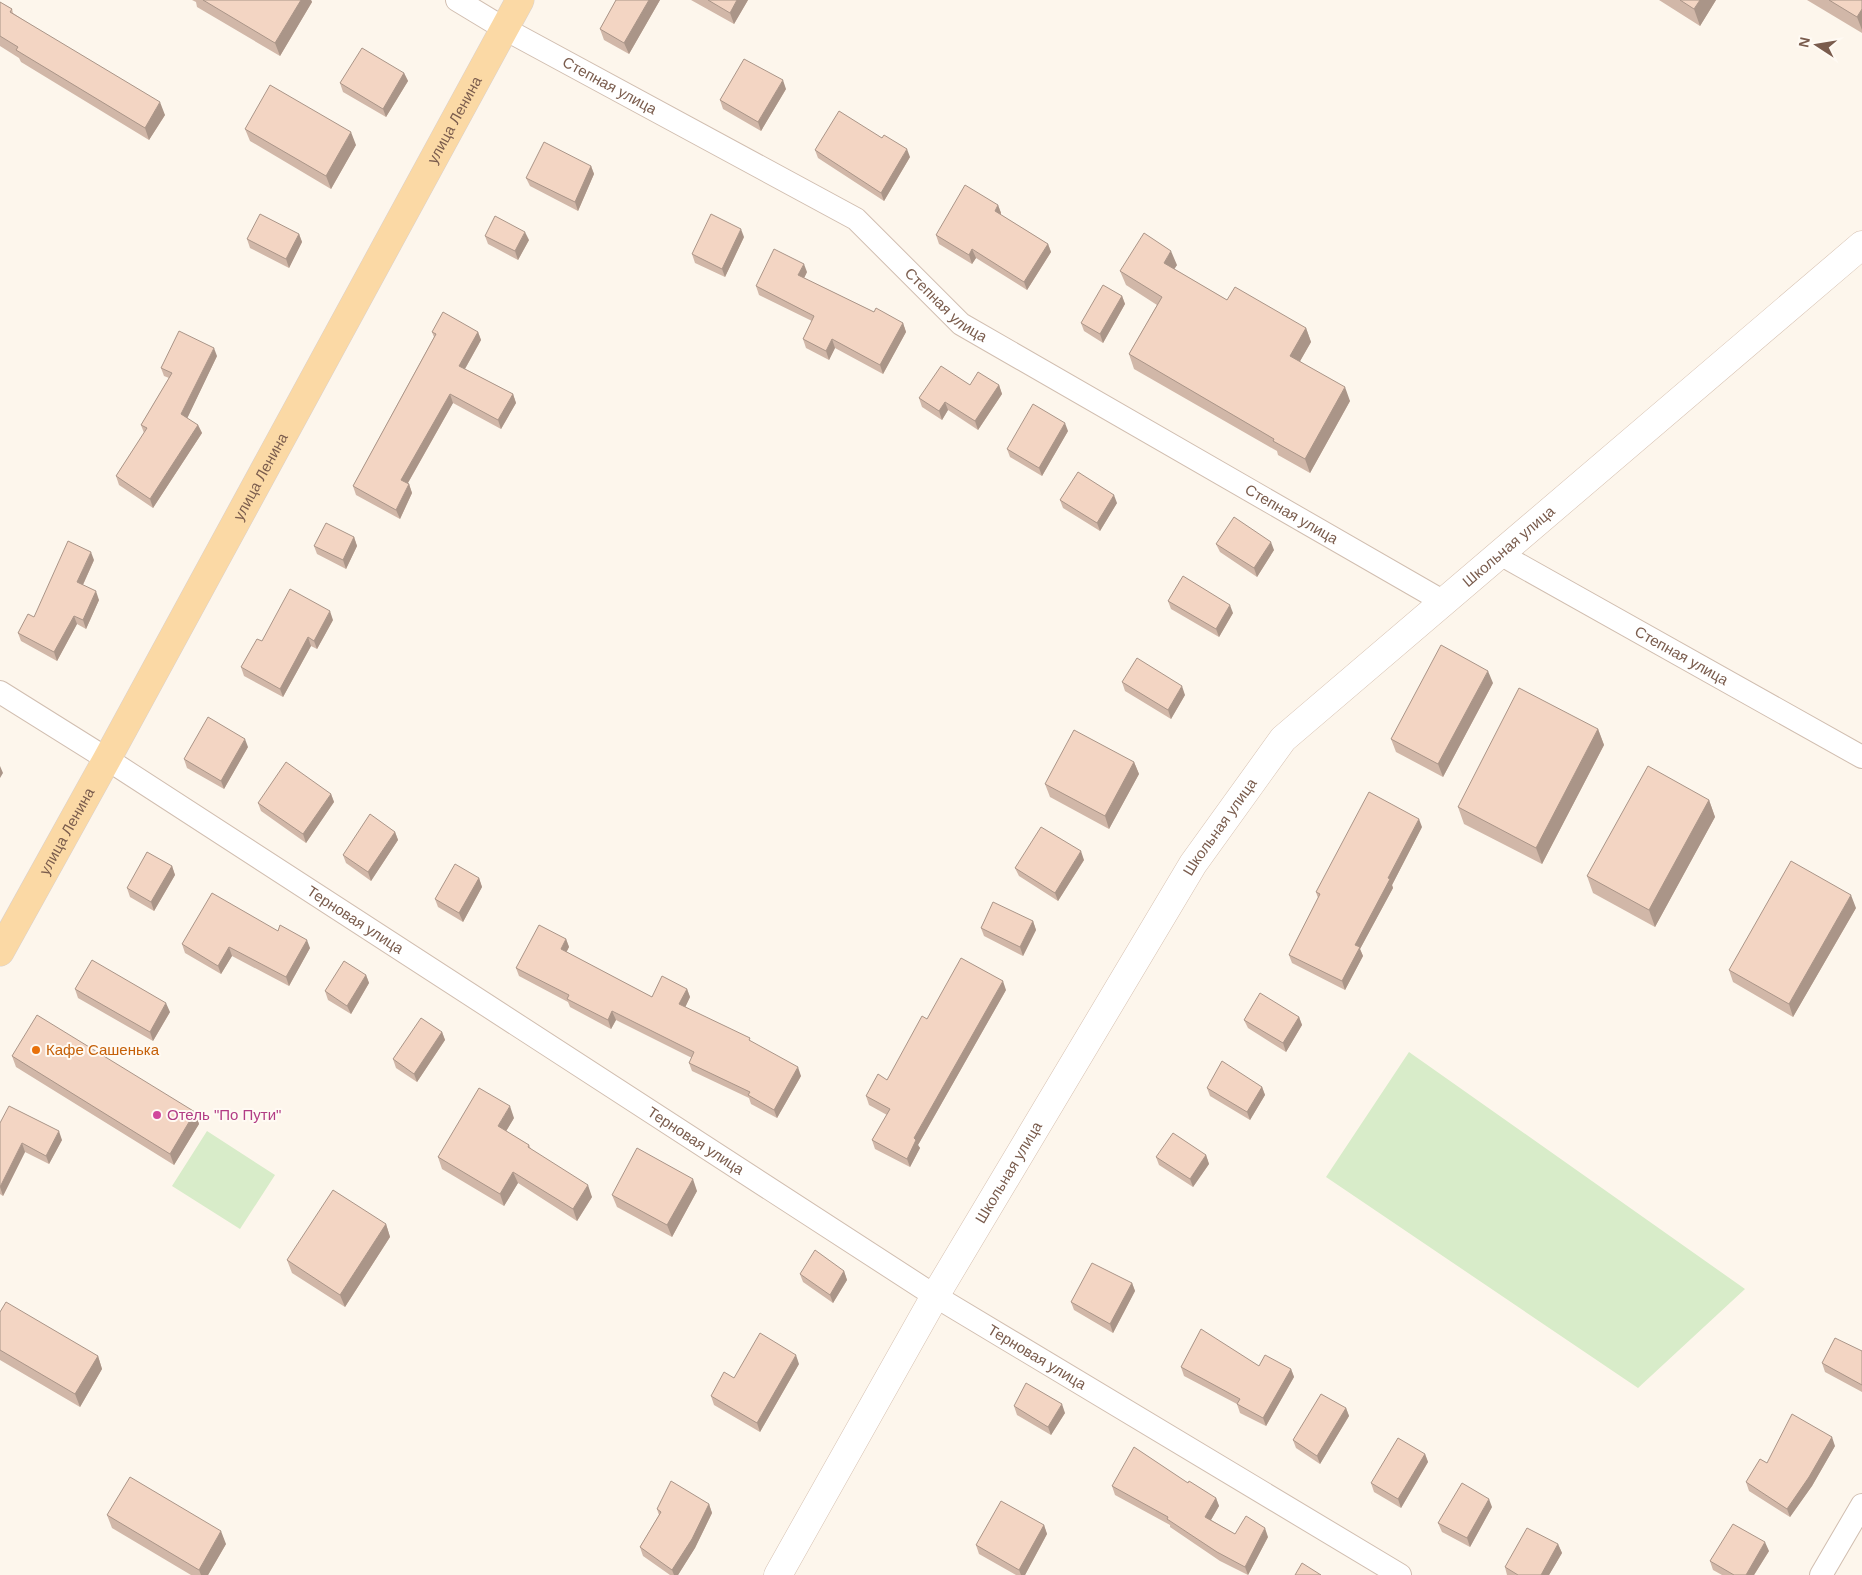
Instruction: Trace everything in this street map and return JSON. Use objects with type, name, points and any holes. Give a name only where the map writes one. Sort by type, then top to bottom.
[{"type":"main road","name":"улица Ленина","points":[[0,952],[520,0]]},
{"type":"street","name":"Степная улица","points":[[457,0],[504,29],[856,218],[961,324],[1444,602]]},
{"type":"street","name":"Школьная улица","points":[[778,1575],[935,1296],[1193,864],[1284,739],[1862,245]]},
{"type":"street","name":"Степная улица","points":[[1500,554],[1862,757]]},
{"type":"street","name":"Терновая улица","points":[[0,692],[107,759],[935,1296],[1400,1575]]},
{"type":"street","points":[[1820,1575],[1862,1505]]},
{"type":"green space","points":[[1409,1052],[1745,1289],[1638,1388],[1326,1177]]},
{"type":"green space","points":[[207,1131],[275,1175],[240,1229],[172,1186]]},
{"type":"building","points":[[203,0],[301,0],[275,43]]},
{"type":"building","points":[[616,0],[649,0],[624,43],[600,29]]},
{"type":"building","points":[[708,0],[737,0],[730,13]]},
{"type":"building","points":[[1680,0],[1700,0],[1694,9]]},
{"type":"building","points":[[1829,0],[1862,0],[1862,9],[1857,17]]},
{"type":"building","points":[[0,2],[12,9],[10,12],[160,102],[145,128],[16,50],[18,47],[0,36]]},
{"type":"building","points":[[362,48],[404,73],[383,109],[340,83]]},
{"type":"building","points":[[744,59],[783,80],[758,122],[720,100]]},
{"type":"building","points":[[270,85],[351,132],[326,176],[245,129]]},
{"type":"building","points":[[839,111],[882,138],[884,135],[907,149],[881,193],[815,150]]},
{"type":"building","points":[[544,142],[591,166],[575,202],[526,178]]},
{"type":"building","points":[[965,185],[998,205],[995,211],[1048,244],[1024,282],[972,249],[969,255],[936,235]]},
{"type":"building","points":[[260,214],[299,234],[286,259],[247,239]]},
{"type":"building","points":[[711,214],[741,229],[722,269],[692,254]]},
{"type":"building","points":[[495,216],[525,232],[515,251],[485,236]]},
{"type":"building","points":[[1144,233],[1171,251],[1164,263],[1227,300],[1235,287],[1306,328],[1290,356],[1345,387],[1305,459],[1129,354],[1162,297],[1120,271]]},
{"type":"building","points":[[774,249],[804,264],[798,275],[874,312],[876,308],[903,323],[880,365],[832,339],[826,351],[803,339],[814,316],[756,286]]},
{"type":"building","points":[[1103,285],[1122,296],[1100,334],[1081,323]]},
{"type":"building","points":[[443,312],[478,332],[459,366],[513,394],[498,420],[450,394],[401,480],[409,484],[396,510],[353,486],[436,334],[432,332]]},
{"type":"building","points":[[179,331],[214,348],[181,414],[198,425],[150,499],[116,476],[147,428],[141,425],[172,373],[161,368]]},
{"type":"building","points":[[941,366],[970,385],[978,372],[999,385],[975,421],[945,402],[939,411],[919,398]]},
{"type":"building","points":[[1033,404],[1065,423],[1039,468],[1007,449]]},
{"type":"building","points":[[1078,472],[1114,495],[1097,523],[1060,500]]},
{"type":"building","points":[[1234,517],[1271,542],[1254,568],[1216,544]]},
{"type":"building","points":[[326,523],[354,537],[343,560],[314,546]]},
{"type":"building","points":[[68,541],[91,552],[77,582],[96,591],[83,620],[74,616],[54,652],[18,633],[28,614],[34,617]]},
{"type":"building","points":[[1183,576],[1230,605],[1216,629],[1168,601]]},
{"type":"building","points":[[290,589],[330,611],[314,641],[308,637],[280,689],[241,667],[257,639],[262,641]]},
{"type":"building","points":[[1441,645],[1488,671],[1438,764],[1391,739]]},
{"type":"building","points":[[1137,658],[1182,686],[1168,710],[1122,682]]},
{"type":"building","points":[[1519,688],[1598,729],[1536,848],[1458,807]]},
{"type":"building","points":[[208,717],[245,739],[221,781],[184,759]]},
{"type":"building","points":[[1074,730],[1134,762],[1105,816],[1045,784]]},
{"type":"building","points":[[286,762],[331,794],[303,834],[258,803]]},
{"type":"building","points":[[1648,766],[1709,800],[1649,910],[1587,876]]},
{"type":"building","points":[[1369,792],[1419,819],[1355,945],[1360,947],[1342,981],[1289,955],[1320,894],[1316,892]]},
{"type":"building","points":[[370,814],[395,832],[368,872],[343,855]]},
{"type":"building","points":[[1041,827],[1081,851],[1055,893],[1015,868]]},
{"type":"building","points":[[147,852],[172,866],[151,902],[127,888]]},
{"type":"building","points":[[1791,861],[1851,895],[1789,1004],[1729,970]]},
{"type":"building","points":[[455,864],[479,878],[459,913],[435,899]]},
{"type":"building","points":[[212,893],[278,931],[280,925],[307,940],[286,977],[229,947],[218,966],[182,944]]},
{"type":"building","points":[[993,902],[1033,921],[1020,947],[981,928]]},
{"type":"building","points":[[539,925],[566,939],[561,949],[652,997],[662,976],[687,989],[679,1004],[750,1038],[749,1040],[798,1067],[774,1110],[748,1095],[750,1092],[689,1063],[694,1052],[612,1011],[608,1020],[567,999],[569,995],[516,968]]},
{"type":"building","points":[[961,958],[1003,981],[914,1138],[916,1140],[907,1159],[872,1140],[890,1109],[866,1096],[878,1074],[887,1080],[922,1016],[927,1019]]},
{"type":"building","points":[[92,960],[166,1003],[150,1032],[75,989]]},
{"type":"building","points":[[344,961],[366,975],[347,1006],[325,991]]},
{"type":"building","points":[[1260,993],[1299,1017],[1283,1043],[1244,1020]]},
{"type":"building","points":[[37,1015],[195,1112],[170,1154],[12,1056]]},
{"type":"building","points":[[421,1018],[442,1032],[414,1074],[393,1059]]},
{"type":"building","points":[[1222,1061],[1262,1087],[1247,1112],[1207,1088]]},
{"type":"building","points":[[479,1088],[510,1106],[498,1126],[588,1185],[573,1209],[513,1172],[500,1194],[438,1157]]},
{"type":"building","points":[[9,1106],[59,1131],[46,1156],[22,1143],[0,1187],[0,1123]]},
{"type":"building","points":[[1173,1133],[1206,1155],[1190,1179],[1156,1157]]},
{"type":"building","points":[[637,1148],[693,1179],[667,1225],[612,1195]]},
{"type":"building","points":[[333,1190],[386,1224],[340,1295],[287,1260]]},
{"type":"building","points":[[815,1250],[844,1271],[830,1295],[800,1274]]},
{"type":"building","points":[[1092,1263],[1132,1283],[1110,1324],[1071,1302]]},
{"type":"building","points":[[6,1302],[98,1356],[75,1394],[0,1350],[0,1312]]},
{"type":"building","points":[[1201,1329],[1259,1366],[1265,1355],[1291,1369],[1263,1418],[1237,1404],[1240,1399],[1181,1367]]},
{"type":"building","points":[[760,1333],[796,1355],[757,1423],[711,1396],[724,1372],[734,1378]]},
{"type":"building","points":[[1835,1338],[1862,1351],[1862,1385],[1822,1363]]},
{"type":"building","points":[[1026,1383],[1062,1404],[1048,1427],[1014,1406]]},
{"type":"building","points":[[1321,1394],[1346,1408],[1317,1456],[1293,1440]]},
{"type":"building","points":[[1792,1414],[1832,1437],[1809,1477],[1787,1509],[1746,1482],[1760,1459],[1767,1463]]},
{"type":"building","points":[[1398,1438],[1425,1454],[1398,1499],[1371,1483]]},
{"type":"building","points":[[1134,1447],[1188,1483],[1189,1481],[1216,1498],[1205,1517],[1235,1534],[1246,1516],[1265,1528],[1245,1567],[1217,1552],[1167,1519],[1168,1517],[1112,1486]]},
{"type":"building","points":[[130,1477],[221,1531],[199,1570],[107,1515]]},
{"type":"building","points":[[671,1481],[709,1504],[692,1539],[672,1570],[640,1547],[661,1512],[657,1509]]},
{"type":"building","points":[[1462,1483],[1489,1499],[1467,1538],[1438,1523]]},
{"type":"building","points":[[1001,1501],[1044,1525],[1019,1570],[976,1545]]},
{"type":"building","points":[[1733,1524],[1765,1542],[1746,1575],[1734,1575],[1710,1561]]},
{"type":"building","points":[[1527,1528],[1558,1544],[1541,1575],[1518,1575],[1505,1567]]},
{"type":"building","points":[[1302,1563],[1321,1575],[1295,1575]]},
{"type":"place","name":"Кафе Сашенька","points":[[36,1050]]},
{"type":"place","name":"Отель \"По Пути\"","points":[[157,1115]]}]
